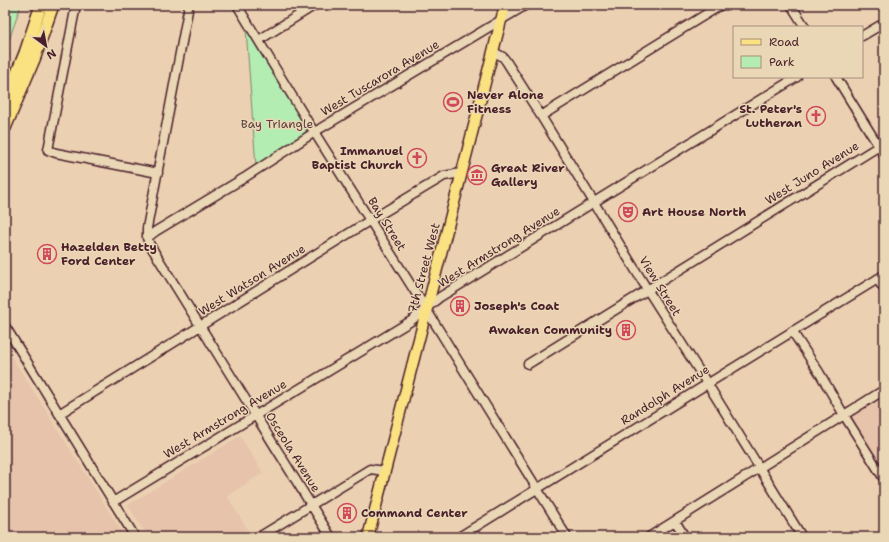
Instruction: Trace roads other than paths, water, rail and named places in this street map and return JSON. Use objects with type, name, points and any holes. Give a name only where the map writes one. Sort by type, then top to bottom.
[{"type":"highway","points":[[5,102],[25,53],[42,5]]},
{"type":"highway","points":[[5,128],[35,56],[53,5]]},
{"type":"main road","name":"7th Street West","points":[[368,537],[505,5]]},
{"type":"street","points":[[76,5],[48,150],[56,153],[158,173]]},
{"type":"street","points":[[147,238],[147,228],[189,5]]},
{"type":"street","name":"Bay Street","points":[[237,5],[314,132],[426,309],[567,537]]},
{"type":"street","points":[[259,40],[315,5]]},
{"type":"street","name":"West Tuscarora Avenue","points":[[147,238],[156,231],[244,178],[314,132],[526,5]]},
{"type":"street","points":[[541,116],[721,5]]},
{"type":"street","points":[[791,5],[804,26]]},
{"type":"street","points":[[863,35],[884,23]]},
{"type":"street","name":"View Street","points":[[494,52],[506,61],[541,116],[802,537]]},
{"type":"street","name":"West Armstrong Avenue","points":[[113,502],[411,321],[440,297],[795,78]]},
{"type":"street","points":[[837,78],[881,144],[884,155]]},
{"type":"street","name":"West Juno Avenue","points":[[528,364],[881,144]]},
{"type":"street","name":"West Watson Avenue","points":[[59,414],[370,220],[444,176],[462,173]]},
{"type":"street","name":"Osceola Avenue","points":[[147,238],[150,246],[331,537]]},
{"type":"street","points":[[881,277],[884,289]]},
{"type":"street","name":"Randolph Avenue","points":[[459,537],[881,277]]},
{"type":"street","points":[[5,326],[135,537]]},
{"type":"street","points":[[792,331],[819,372],[884,479]]},
{"type":"street","points":[[649,537],[884,390]]},
{"type":"street","points":[[259,537],[370,469],[385,472]]},
{"type":"street","points":[[675,521],[685,537]]},
{"type":"place","name":"Never Alone Fitness","points":[[453,102]]},
{"type":"place","name":"St. Peter's Lutheran","points":[[816,116]]},
{"type":"place","name":"Immanuel Baptist Church","points":[[417,158]]},
{"type":"place","name":"Great River Gallery","points":[[477,175]]},
{"type":"place","name":"Art House North","points":[[628,212]]},
{"type":"place","name":"Hazelden Betty Ford Center","points":[[47,254]]},
{"type":"place","name":"Joseph's Coat","points":[[460,306]]},
{"type":"place","name":"Awaken Community","points":[[626,330]]},
{"type":"place","name":"Command Center","points":[[347,513]]},
{"type":"park label","name":"Bay Triangle","points":[[277,124]]}]
